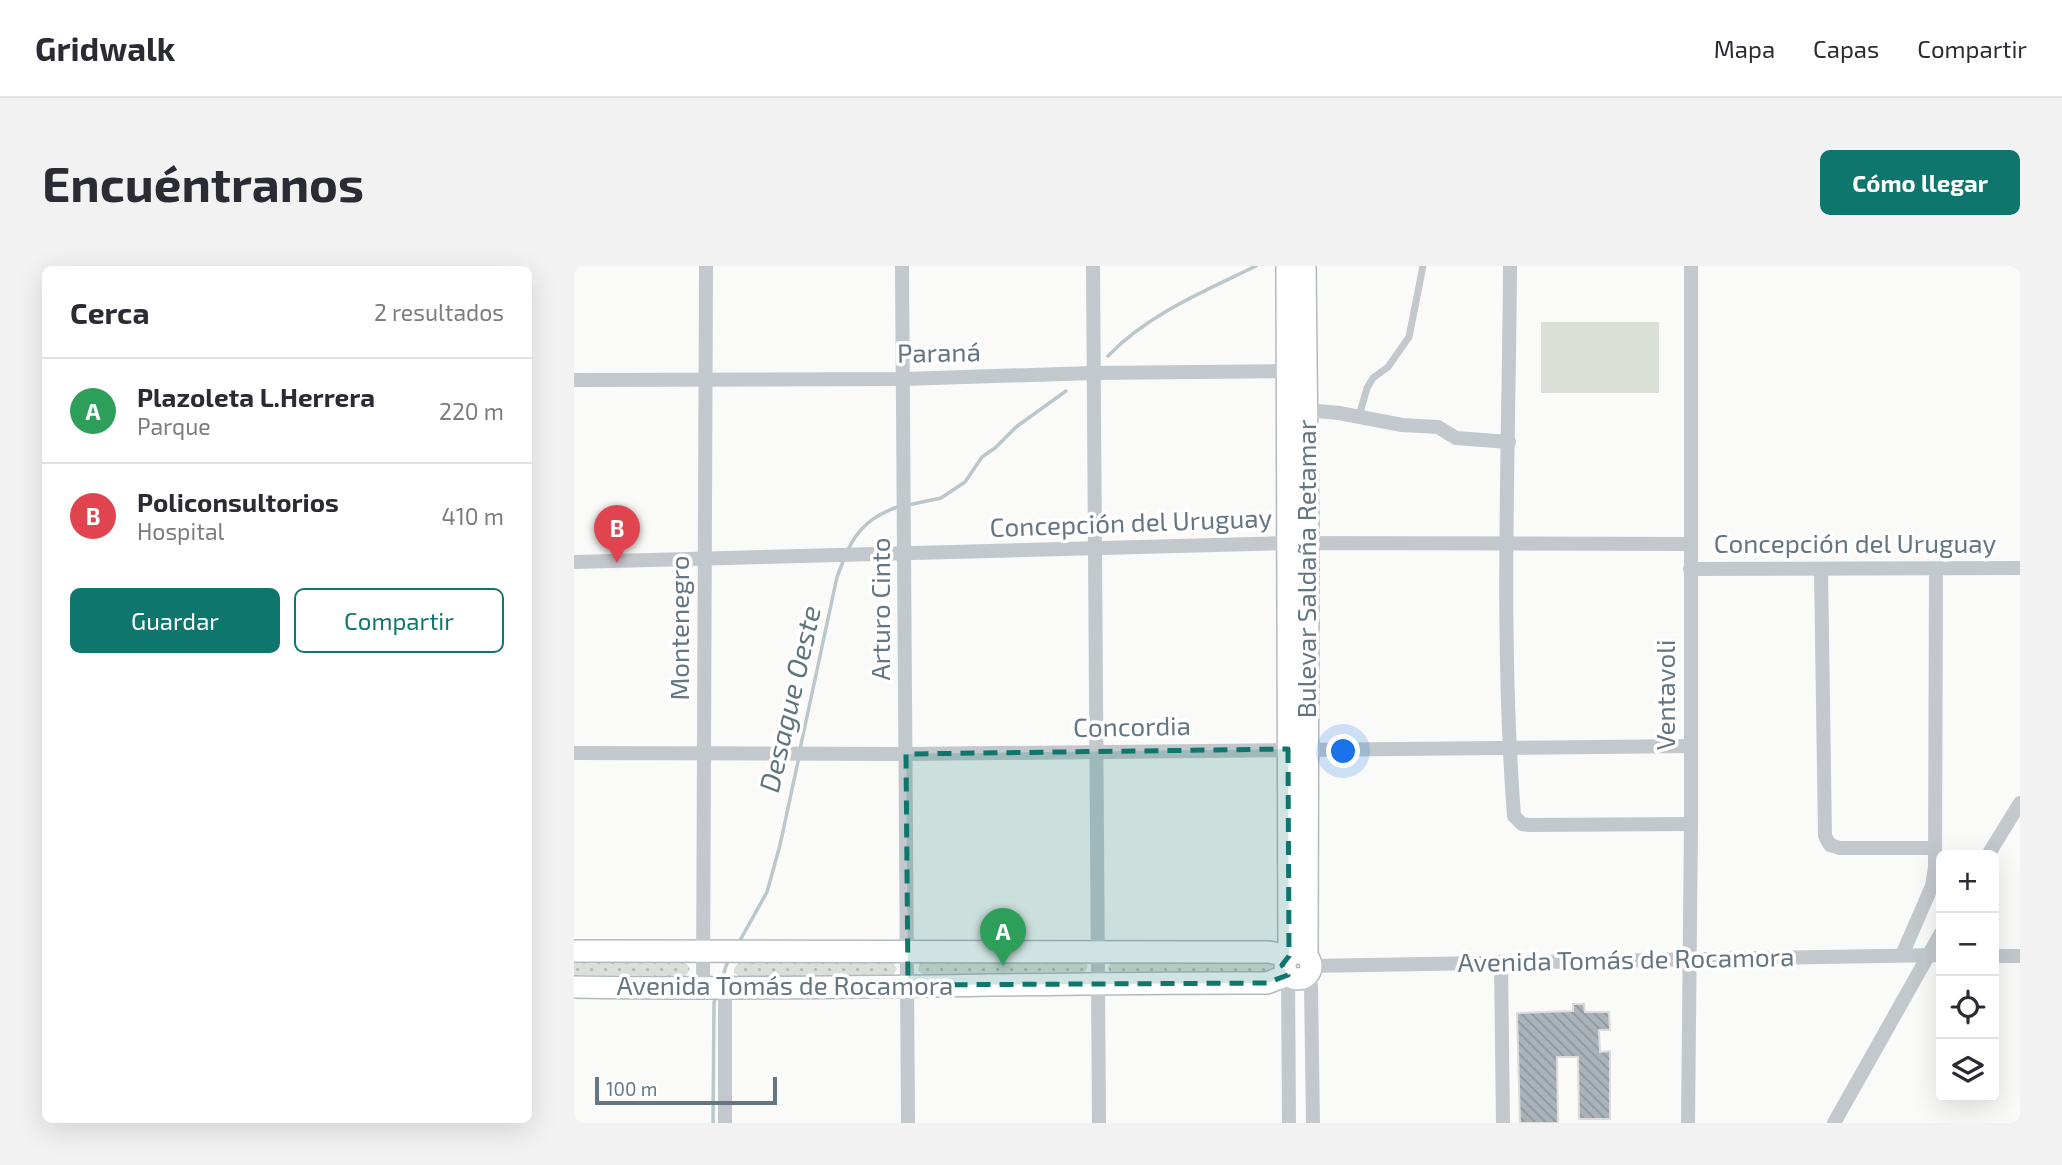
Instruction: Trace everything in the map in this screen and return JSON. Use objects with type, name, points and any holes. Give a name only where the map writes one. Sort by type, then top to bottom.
[{"type":"street","name":"Montenegro","points":[[706,266],[703,953],[716,990],[725,1123]]},
{"type":"street","name":"Arturo Cinto","points":[[902,266],[908,1123]]},
{"type":"street","points":[[1093,266],[1099,1123]]},
{"type":"street","name":"Bulevar Saldaña Retamar","points":[[1287,266],[1297,371],[1306,410],[1298,543]]},
{"type":"street","name":"Bulevar Saldaña Retamar","points":[[1289,1123],[1300,966],[1297,371],[1305,266]]},
{"type":"street","points":[[1510,266],[1506,542],[1509,748],[1514,816],[1522,824],[1691,824]]},
{"type":"street","name":"Ventavoli","points":[[1688,1123],[1691,266]]},
{"type":"street","name":"Paraná","points":[[574,380],[903,379],[1093,373],[1297,371]]},
{"type":"street","points":[[1306,410],[1339,412],[1402,425],[1438,427],[1456,438],[1509,442]]},
{"type":"street","name":"Concepción del Uruguay","points":[[574,562],[1298,543],[1690,544]]},
{"type":"street","name":"Concepción del Uruguay","points":[[1690,569],[2020,568]]},
{"type":"street","points":[[1821,569],[1825,836],[1830,845],[1840,848],[1935,848]]},
{"type":"street","points":[[1902,955],[1932,886],[1935,848],[1936,569]]},
{"type":"street","name":"Concordia","points":[[574,752],[1097,753],[1691,746]]},
{"type":"street","points":[[1991,850],[2020,803]]},
{"type":"street","name":"Avenida Tomás de Rocamora","points":[[574,951],[1269,952],[1300,966],[1935,955]]},
{"type":"street","points":[[1834,1123],[1935,955]]},
{"type":"street","points":[[1999,956],[2020,956]]},
{"type":"street","points":[[1501,962],[1503,1123]]},
{"type":"street","name":"Bulevar Saldaña Retamar","points":[[1300,966],[1311,986],[1313,1123]]},
{"type":"street","name":"Avenida Tomás de Rocamora","points":[[574,987],[716,990],[908,985],[1268,983],[1300,966]]},
{"type":"lane","points":[[1359,417],[1367,388],[1373,378],[1388,367],[1409,337],[1423,266]]},
{"type":"highlighted area","points":[[1288,749],[1289,956],[1282,965],[1288,975],[1267,983],[908,985],[906,754]]},
{"type":"shaded area","points":[[1541,322],[1659,322],[1659,393],[1541,393]]},
{"type":"shaded area","points":[[1082,959],[1088,966],[1081,974],[923,974],[918,971],[920,961]]},
{"type":"shaded area","points":[[1271,959],[1278,963],[1275,973],[1111,974],[1108,968],[1111,962]]},
{"type":"shaded area","points":[[574,960],[683,960],[690,968],[683,976],[574,975]]},
{"type":"shaded area","points":[[891,961],[897,968],[894,974],[889,976],[739,976],[734,973],[739,962]]},
{"type":"building","points":[[1573,1004],[1584,1004],[1585,1012],[1609,1012],[1610,1030],[1599,1030],[1600,1052],[1610,1051],[1610,1119],[1579,1119],[1578,1057],[1557,1057],[1558,1123],[1520,1123],[1517,1013],[1573,1011]]},
{"type":"waterway","name":"Desague Oeste","points":[[1108,356],[1159,316],[1197,294],[1256,266]]},
{"type":"waterway","name":"Desague Oeste","points":[[908,505],[941,498],[965,482],[982,457],[1016,427],[1066,391]]},
{"type":"waterway","name":"Desague Oeste","points":[[847,552],[868,523],[882,513],[900,506]]},
{"type":"waterway","name":"Desague Oeste","points":[[800,749],[837,577],[844,559]]},
{"type":"waterway","name":"Desague Oeste","points":[[738,944],[767,892],[799,757]]},
{"type":"waterway","name":"Desague Oeste","points":[[722,979],[728,960]]},
{"type":"waterway","name":"Desague Oeste","points":[[713,1123],[716,996]]},
{"type":"place","name":"Policonsultorios","points":[[617,563]]},
{"type":"place","name":"Plazoleta L.Herrera","points":[[1003,966]]}]
